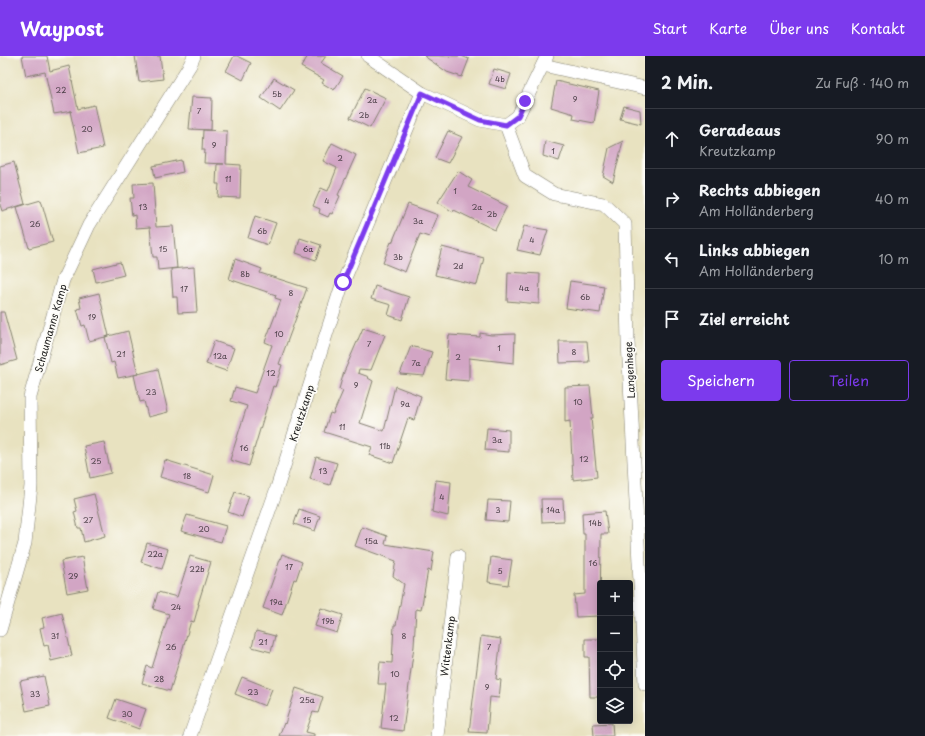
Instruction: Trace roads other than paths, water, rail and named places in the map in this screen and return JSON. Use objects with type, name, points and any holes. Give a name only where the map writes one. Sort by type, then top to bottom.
[{"type":"street","name":"Schaumanns Kamp","points":[[0,630],[25,543],[31,486],[30,397],[64,280],[89,225],[190,65],[194,56]]},
{"type":"street","points":[[368,56],[422,93],[480,120],[506,125],[518,116],[545,60],[645,88]]},
{"type":"street","name":"Kreutzkamp","points":[[190,736],[277,488],[342,285],[422,93]]},
{"type":"street","name":"Langenhege","points":[[506,125],[525,176],[554,194],[604,204],[625,224],[628,348],[645,684]]},
{"type":"street","name":"Wittenkamp","points":[[437,736],[458,556]]}]
